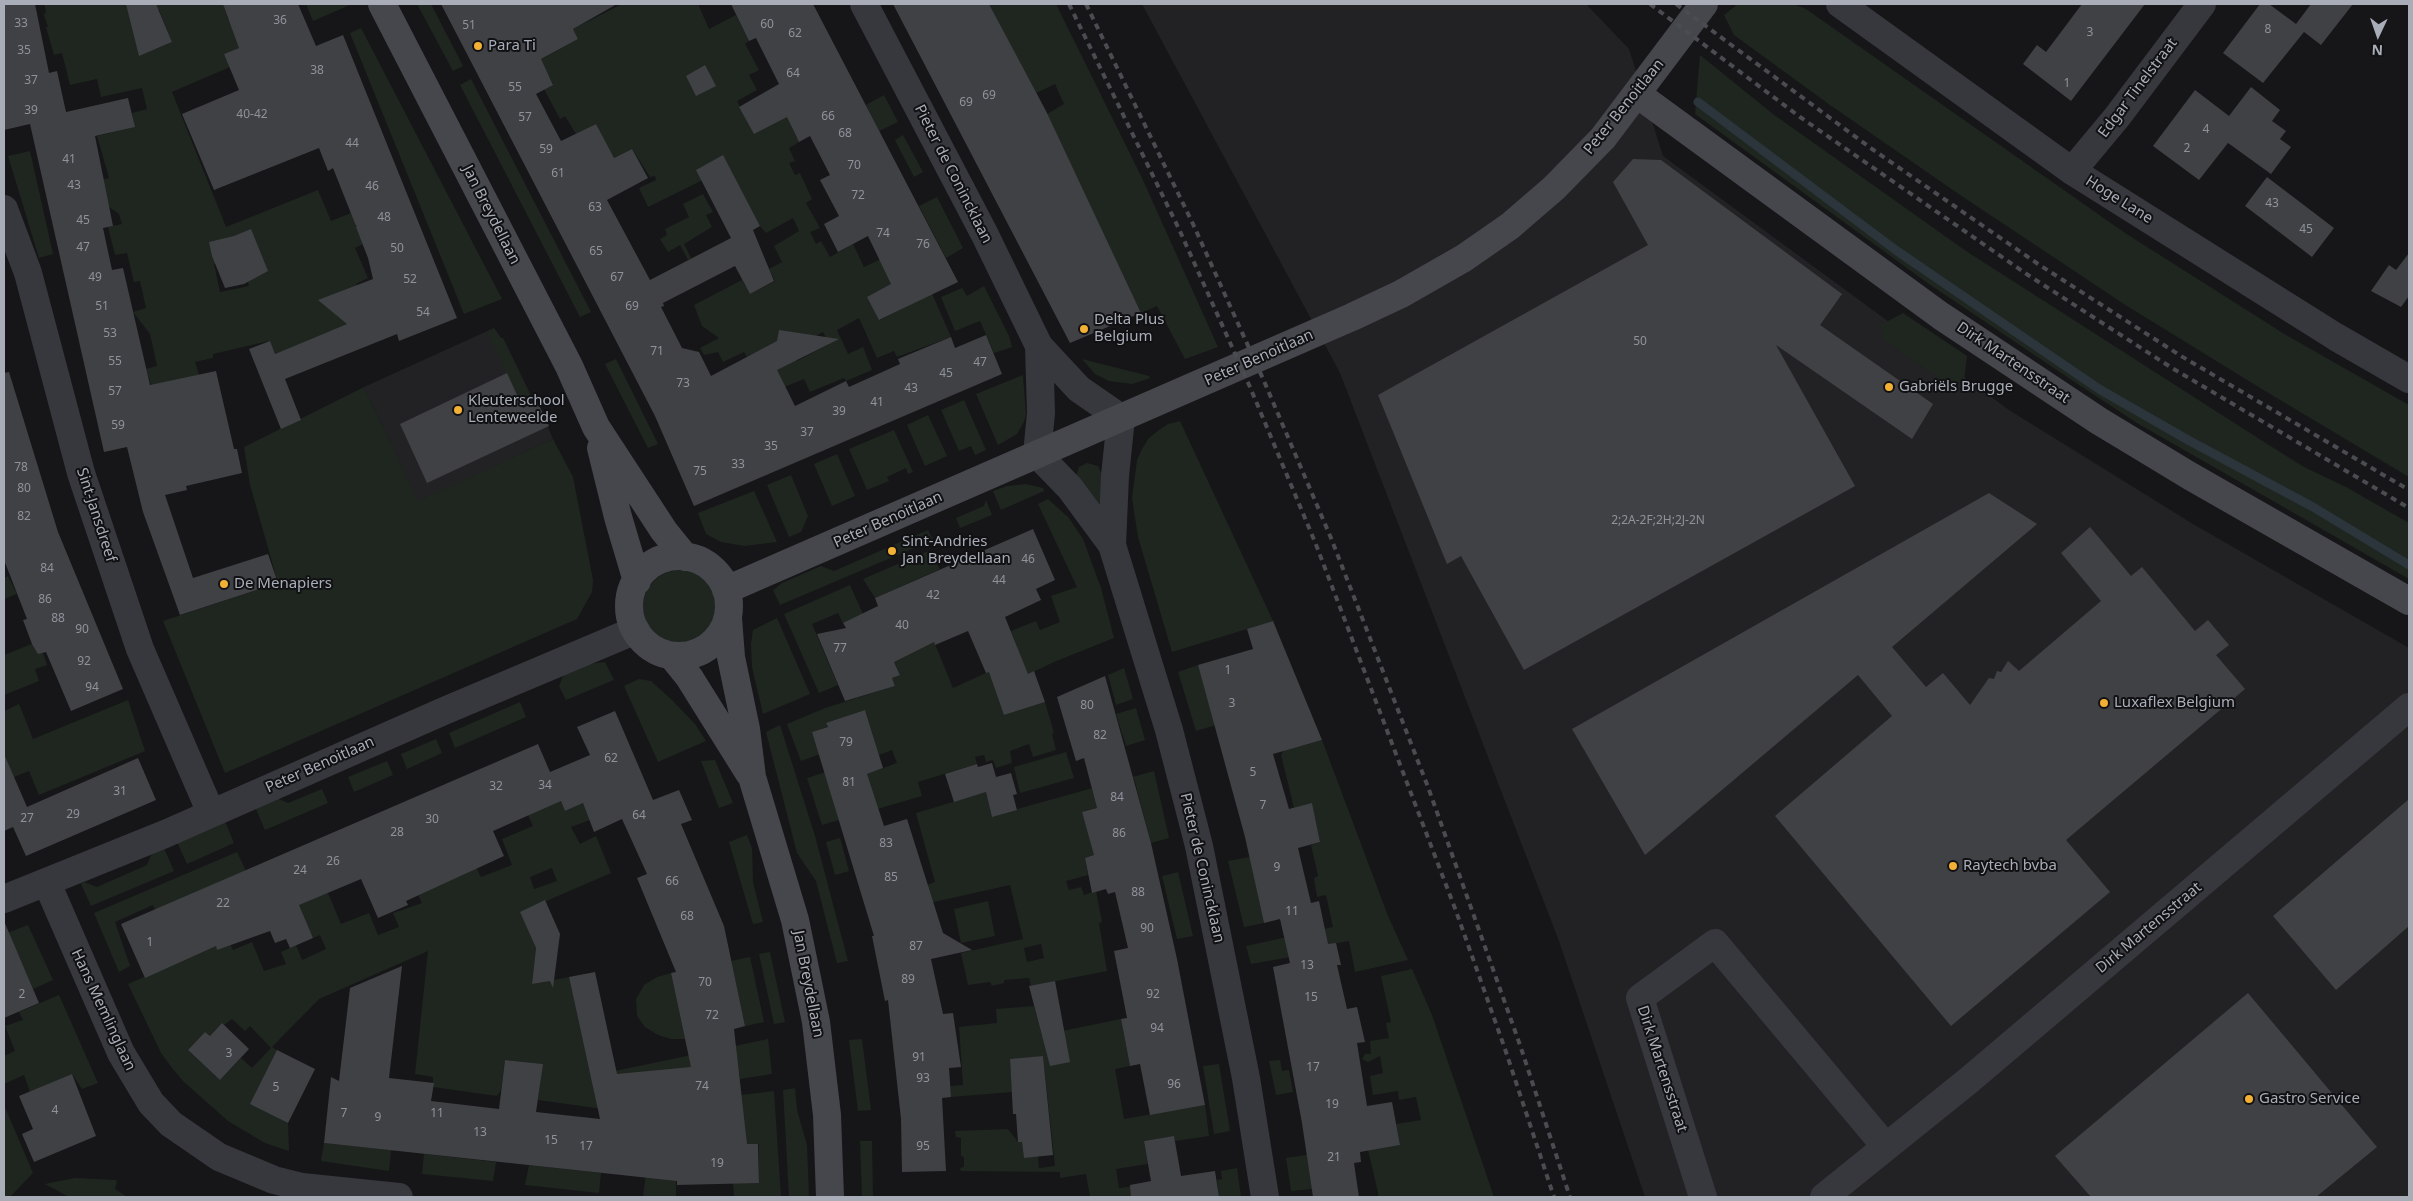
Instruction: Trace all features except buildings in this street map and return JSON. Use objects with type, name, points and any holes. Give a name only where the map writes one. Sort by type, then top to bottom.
[{"type":"street","name":"Jan Breydellaan","points":[[382,4],[569,366],[596,427],[664,531],[685,557]]},
{"type":"street","name":"Pieter de Conincklaan","points":[[864,4],[985,235],[1039,346],[1080,389],[1122,418],[1115,476],[1112,545]]},
{"type":"street","name":"Peter Benoitlaan","points":[[726,590],[1352,318],[1401,294],[1464,258],[1510,226],[1554,188],[1603,138],[1704,4]]},
{"type":"street","name":"Hoge Lane","points":[[1840,4],[2072,171],[2336,337],[2409,379]]},
{"type":"street","name":"Edgar Tinelstraat","points":[[2072,171],[2117,118],[2202,4]]},
{"type":"street","name":"Dirk Martensstraat","points":[[1637,94],[1934,310],[2099,421],[2409,601]]},
{"type":"street","name":"Sint-Jansdreef","points":[[4,209],[28,273],[81,473],[140,649],[211,813]]},
{"type":"street","name":"Pieter de Conincklaan","points":[[1039,346],[1041,413],[1037,454],[1070,488],[1112,545],[1169,730],[1199,846],[1246,1078],[1265,1197]]},
{"type":"street","name":"Jan Breydellaan","points":[[596,427],[618,517],[637,581]]},
{"type":"street","points":[[685,557],[704,563],[711,568],[726,590],[729,602],[728,618],[721,634],[707,647],[689,655],[672,656],[655,650],[641,639],[630,610],[631,593],[645,570],[667,558],[685,557]]},
{"type":"street","name":"Jan Breydellaan","points":[[728,618],[731,657],[746,729],[752,777],[795,920],[816,1022],[828,1114],[830,1197]]},
{"type":"street","name":"Peter Benoitlaan","points":[[4,899],[211,813],[444,711],[636,630]]},
{"type":"street","name":"Jan Breydellaan","points":[[672,656],[689,677],[725,738],[752,777]]},
{"type":"street","name":"Dirk Martensstraat","points":[[1824,1197],[1975,1075],[2409,706]]},
{"type":"street","name":"Hans Memlinglaan","points":[[46,883],[120,1053],[151,1103],[171,1124],[219,1157],[274,1180],[302,1187],[399,1197]]},
{"type":"street","name":"Dirk Martensstraat","points":[[1703,1197],[1640,998],[1715,943],[1886,1147]]},
{"type":"shaded area","points":[[44,4],[231,4],[224,7],[228,19],[250,43],[225,54],[230,67],[172,92],[226,227],[318,190],[331,221],[351,213],[363,244],[355,248],[368,278],[356,284],[370,315],[275,354],[269,341],[213,354],[213,358],[195,362],[199,375],[155,397],[146,369],[157,366],[150,334],[133,312],[146,308],[140,281],[134,282],[127,253],[115,255],[108,227],[122,224],[119,214],[109,207],[104,193],[102,180],[109,178],[97,136],[134,127],[132,113],[147,109],[142,88],[101,97],[97,79],[70,85],[62,53],[54,55],[46,27],[48,27],[44,15],[46,11]],"holes":[[[159,10],[172,42],[156,49],[143,17]],[[241,258],[249,286],[220,292],[214,264]]]},
{"type":"shaded area","points":[[306,4],[349,4],[350,5],[313,21]]},
{"type":"shaded area","points":[[417,4],[431,4],[463,66],[453,71]]},
{"type":"shaded area","points":[[622,4],[698,4],[709,29],[736,15],[749,41],[745,44],[759,70],[749,75],[757,90],[737,101],[747,121],[788,116],[794,126],[792,128],[799,142],[789,148],[795,161],[789,163],[795,175],[800,173],[812,199],[806,203],[820,228],[810,232],[816,244],[821,241],[830,257],[853,244],[864,267],[881,259],[896,282],[868,297],[880,320],[921,299],[927,282],[951,337],[897,357],[894,351],[877,358],[859,318],[837,330],[848,354],[863,347],[872,370],[846,381],[844,378],[810,392],[804,379],[777,390],[750,355],[747,357],[744,352],[723,362],[718,352],[704,355],[700,348],[719,338],[702,326],[694,305],[742,280],[750,294],[775,281],[769,269],[782,262],[774,246],[799,231],[793,218],[766,233],[760,226],[734,177],[717,173],[648,207],[639,188],[656,180],[655,176],[650,177],[632,149],[604,163],[602,136],[596,124],[576,134],[565,116],[560,119],[544,89],[553,84],[540,60],[578,39],[573,29]],"holes":[[[823,332],[829,344],[797,361],[792,349]]]},
{"type":"shaded area","points":[[989,4],[1056,4],[1142,178],[1218,347],[1185,359],[1157,306],[1141,313],[1047,114],[1064,104],[1055,84],[1036,93]]},
{"type":"shaded area","points":[[1142,4],[1586,4],[1629,49],[1663,156],[2009,410],[2193,524],[2409,648],[2409,1197],[1645,1197],[1559,941],[1340,373]]},
{"type":"shaded area","points":[[1738,4],[1793,4],[1806,9],[2125,233],[2286,335],[2409,405],[2409,477],[2127,306],[1963,197],[1830,105],[1734,35],[1724,15]]},
{"type":"shaded area","points":[[361,28],[502,299],[464,314],[350,33]]},
{"type":"shaded area","points":[[1700,55],[1773,114],[1966,251],[2304,467],[2346,487],[2409,523],[2409,579],[2137,423],[1929,284],[1695,114]]},
{"type":"shaded area","points":[[471,79],[591,312],[580,317],[460,85]]},
{"type":"shaded area","points":[[884,95],[898,122],[879,131],[866,105]]},
{"type":"shaded area","points":[[903,135],[923,172],[914,177],[895,140]]},
{"type":"shaded area","points":[[30,151],[53,254],[39,258],[8,156]]},
{"type":"shaded area","points":[[703,194],[713,212],[706,215],[712,227],[684,244],[691,258],[688,260],[680,245],[668,252],[660,239],[667,235],[665,229],[689,217],[683,204]]},
{"type":"shaded area","points":[[937,197],[963,248],[946,258],[919,206]]},
{"type":"shaded area","points":[[984,286],[1009,336],[1012,347],[994,353],[980,321],[955,331],[941,297],[962,288],[967,296]]},
{"type":"shaded area","points":[[1903,313],[1967,356],[1964,381],[1950,385],[1884,340],[1881,325]]},
{"type":"shaded area","name":"Kleuterschool Lenteweelde","points":[[494,328],[503,338],[534,402],[537,401],[553,439],[418,502],[364,387]]},
{"type":"shaded area","points":[[494,328],[503,338],[534,402],[523,408],[487,332]]},
{"type":"shaded area","points":[[616,359],[658,444],[648,448],[605,364]]},
{"type":"shaded area","points":[[1082,359],[1149,376],[1150,378],[1132,384],[1109,381],[1095,374]]},
{"type":"shaded area","points":[[1023,375],[1026,414],[1024,422],[1017,434],[998,445],[976,394]]},
{"type":"shaded area","points":[[364,387],[418,501],[553,439],[573,477],[593,580],[592,592],[577,619],[225,773],[163,621],[278,583],[250,485],[244,447]]},
{"type":"shaded area","points":[[964,400],[986,450],[975,455],[971,446],[959,451],[941,410]]},
{"type":"shaded area","points":[[928,415],[947,456],[925,466],[907,425]]},
{"type":"shaded area","points":[[1180,421],[1273,621],[1172,652],[1138,537],[1132,498],[1137,460],[1142,449],[1149,438],[1159,430],[1168,424]]},
{"type":"shaded area","points":[[894,430],[913,472],[908,474],[906,468],[887,477],[889,481],[867,490],[849,449]]},
{"type":"shaded area","points":[[837,454],[855,496],[832,506],[814,464]]},
{"type":"shaded area","points":[[1087,463],[1098,466],[1104,479],[1109,526],[1076,477],[1079,467]]},
{"type":"shaded area","points":[[791,475],[808,516],[801,532],[789,537],[767,485]]},
{"type":"shaded area","points":[[1026,484],[1043,488],[1044,491],[1001,510],[993,491],[1007,486]]},
{"type":"shaded area","points":[[754,491],[777,542],[744,546],[721,542],[706,534],[698,513]]},
{"type":"shaded area","points":[[1048,499],[1069,518],[1083,539],[1101,588],[1114,638],[1054,662],[1008,684],[1004,715],[1045,702],[1054,733],[1052,734],[1056,750],[1033,757],[1029,744],[1010,751],[1012,763],[996,768],[993,760],[986,762],[984,755],[975,757],[977,764],[918,782],[922,796],[822,825],[807,778],[826,772],[867,774],[897,763],[892,750],[879,755],[865,710],[826,724],[828,727],[812,732],[820,754],[801,761],[787,724],[825,708],[895,686],[892,678],[900,674],[894,662],[926,622],[953,688],[986,673],[1017,647],[1011,631],[1036,621],[1040,630],[1060,622],[1051,596],[1077,587],[1038,504]]},
{"type":"shaded area","points":[[986,500],[992,515],[960,528],[956,518],[984,506]]},
{"type":"shaded area","points":[[928,530],[933,540],[780,605],[773,590],[782,583],[821,566],[834,571]]},
{"type":"shaded area","points":[[928,551],[940,569],[875,598],[863,579]]},
{"type":"shaded area","points":[[680,570],[694,573],[706,581],[714,593],[717,607],[714,621],[706,633],[694,641],[680,644],[666,641],[654,633],[646,621],[643,607],[646,593],[654,581],[666,573]]},
{"type":"shaded area","points":[[8,576],[17,594],[4,599],[4,578]]},
{"type":"shaded area","points":[[850,585],[885,663],[866,672],[845,622],[843,623],[838,613],[812,624],[838,685],[819,693],[784,614]]},
{"type":"shaded area","points":[[777,618],[810,694],[763,714],[752,667],[751,643],[753,630]]},
{"type":"shaded area","points":[[39,641],[47,665],[35,669],[39,681],[4,695],[4,655]]},
{"type":"shaded area","points":[[605,662],[614,680],[566,700],[559,686],[564,674],[588,664]]},
{"type":"shaded area","points":[[1198,665],[1216,725],[1196,731],[1178,672]]},
{"type":"shaded area","points":[[1124,668],[1133,699],[1116,705],[1108,675]]},
{"type":"shaded area","points":[[639,679],[651,681],[672,700],[695,724],[706,741],[658,762],[624,686]]},
{"type":"shaded area","points":[[128,700],[145,751],[39,795],[29,771],[4,781],[4,711],[19,704],[33,739]]},
{"type":"shaded area","points":[[520,702],[526,717],[455,748],[449,733]]},
{"type":"shaded area","points":[[1136,708],[1145,740],[1126,746],[1116,714]]},
{"type":"shaded area","points":[[780,725],[815,836],[848,961],[837,963],[816,881],[797,853],[766,732]]},
{"type":"shaded area","points":[[1297,735],[1301,746],[1322,740],[1388,916],[1408,960],[1355,972],[1349,941],[1301,950],[1302,955],[1251,964],[1246,946],[1333,927],[1326,895],[1317,897],[1314,878],[1318,876],[1311,845],[1320,842],[1312,804],[1294,808],[1281,755],[1292,737]]},
{"type":"shaded area","points":[[436,739],[442,753],[407,769],[401,754]]},
{"type":"shaded area","points":[[1066,752],[1074,778],[1020,793],[1014,767]]},
{"type":"shaded area","points":[[715,760],[733,803],[719,808],[701,761]]},
{"type":"shaded area","points":[[387,761],[393,775],[354,792],[348,777]]},
{"type":"shaded area","points":[[1154,771],[1169,838],[1151,843],[1134,778],[1092,789],[1097,808],[1082,812],[1096,855],[1085,858],[1088,875],[1066,881],[1069,890],[1081,887],[1084,895],[1096,891],[1102,922],[1099,923],[1107,971],[1031,986],[1029,978],[1004,980],[1004,983],[992,986],[990,982],[968,985],[961,953],[1023,939],[1010,885],[885,913],[927,885],[935,882],[916,813],[986,792],[992,816]],"holes":[[[1041,944],[1044,958],[1027,962],[1024,948]]]},
{"type":"shaded area","points":[[322,789],[328,803],[265,830],[255,807],[277,798],[288,803]]},
{"type":"shaded area","points":[[558,794],[565,811],[583,803],[590,820],[571,827],[580,844],[596,836],[611,873],[521,912],[536,948],[532,984],[569,977],[591,1076],[768,1039],[772,1074],[740,1079],[738,1066],[742,1095],[774,1091],[781,1197],[734,1197],[733,1183],[759,1182],[759,1144],[676,1147],[676,1197],[643,1197],[651,1134],[603,1109],[538,1100],[542,1064],[505,1060],[501,1090],[497,1096],[433,1087],[433,1077],[415,1074],[428,951],[319,999],[272,1047],[285,1055],[251,1104],[288,1123],[289,1151],[265,1143],[228,1121],[184,1082],[161,1053],[128,984],[179,962],[153,905],[115,922],[130,966],[119,972],[94,913],[237,852],[246,871],[213,941],[218,950],[230,944],[233,950],[252,942],[264,971],[286,964],[281,952],[296,945],[302,960],[326,949],[320,935],[313,938],[296,899],[328,893],[341,924],[369,913],[378,935],[399,927],[393,913],[422,903],[406,869],[476,867],[481,877],[512,865],[502,839],[533,826],[528,815]],"holes":[[[552,868],[557,881],[534,889],[530,877]],[[232,1019],[245,1031],[250,1026],[271,1048],[252,1068],[241,1058],[220,1080],[188,1050],[205,1032],[210,1036],[222,1023],[224,1025]]]},
{"type":"shaded area","points":[[225,821],[234,843],[187,864],[177,842]]},
{"type":"shaded area","points":[[747,835],[752,848],[753,882],[763,922],[753,924],[729,842]]},
{"type":"shaded area","points":[[840,838],[849,871],[835,875],[826,842]]},
{"type":"shaded area","points":[[164,848],[174,871],[91,906],[81,884],[84,882],[97,887],[147,865],[152,853]]},
{"type":"shaded area","points":[[1250,857],[1264,923],[1244,927],[1228,861]]},
{"type":"shaded area","points":[[1178,872],[1193,936],[1177,939],[1162,876]]},
{"type":"shaded area","points":[[988,901],[995,936],[961,943],[954,909]]},
{"type":"shaded area","points":[[28,925],[53,980],[33,989],[17,952],[4,957],[4,934]]},
{"type":"shaded area","points":[[770,952],[785,1022],[774,1024],[759,954]]},
{"type":"shaded area","points":[[750,957],[764,1022],[745,1026],[731,961]]},
{"type":"shaded area","points":[[1412,969],[1432,1015],[1494,1197],[1379,1197],[1368,1150],[1400,1145],[1396,1124],[1421,1120],[1416,1097],[1399,1100],[1398,1091],[1373,1095],[1370,1076],[1383,1073],[1380,1056],[1368,1062],[1362,1059],[1365,1054],[1371,1054],[1370,1041],[1389,1038],[1386,1023],[1391,1022],[1381,976]]},
{"type":"shaded area","points":[[671,973],[685,1039],[671,1039],[658,1035],[645,1027],[637,1016],[636,999],[644,985],[657,977]]},
{"type":"shaded area","points":[[59,995],[98,1083],[82,1089],[72,1074],[30,1092],[24,1075],[4,1084],[4,1056],[15,1051],[5,1026],[23,1020],[19,1012]]},
{"type":"shaded area","points":[[1034,1006],[1042,1035],[1121,1019],[1130,1066],[1115,1069],[1124,1119],[1205,1105],[1209,1136],[1175,1141],[1174,1137],[1168,1137],[1144,1141],[1148,1164],[1116,1169],[1119,1188],[1134,1186],[1137,1197],[1090,1197],[1086,1174],[1060,1178],[1060,1172],[961,1171],[960,1168],[964,1167],[964,1157],[961,1156],[961,1138],[956,1137],[955,1131],[1008,1129],[1018,1142],[1022,1142],[1024,1157],[1038,1156],[1039,1168],[1055,1166],[1043,1056],[1010,1060],[1012,1092],[951,1097],[950,1086],[963,1085],[959,1027],[997,1023],[996,1009]]},
{"type":"shaded area","points":[[862,1039],[871,1110],[858,1111],[849,1040]]},
{"type":"shaded area","points":[[1280,1060],[1282,1071],[1289,1070],[1293,1092],[1276,1095],[1269,1061]]},
{"type":"shaded area","points":[[1219,1064],[1230,1131],[1214,1134],[1203,1066]]},
{"type":"shaded area","points":[[795,1088],[797,1110],[807,1145],[809,1197],[789,1197],[783,1090]]},
{"type":"shaded area","points":[[4,1105],[33,1173],[10,1197],[4,1197]]},
{"type":"shaded area","points":[[860,1141],[872,1141],[873,1197],[862,1197]]},
{"type":"shaded area","points":[[324,1143],[391,1150],[389,1171],[321,1161]]},
{"type":"shaded area","points":[[424,1154],[496,1162],[493,1181],[422,1174]]},
{"type":"shaded area","points":[[1307,1155],[1312,1189],[1291,1191],[1286,1158]]},
{"type":"shaded area","points":[[529,1165],[601,1173],[599,1193],[525,1185]]},
{"type":"shaded area","points":[[1237,1168],[1241,1197],[1219,1197],[1217,1180],[1222,1179],[1221,1171]]},
{"type":"shaded area","points":[[75,1178],[115,1180],[117,1181],[115,1189],[127,1197],[69,1197],[45,1184]]},
{"type":"waterway","points":[[1698,102],[1897,251],[2099,389],[2188,440],[2313,507],[2409,565]]},
{"type":"railway","points":[[1069,4],[1179,229],[1250,387],[1315,542],[1456,911],[1505,1049],[1554,1197]]},
{"type":"railway","points":[[1086,4],[1193,224],[1264,381],[1331,538],[1428,787],[1520,1045],[1570,1197]]},
{"type":"railway","points":[[1650,4],[1800,117],[2028,275],[2172,368],[2409,508]]},
{"type":"railway","points":[[1676,4],[1872,149],[2038,264],[2181,356],[2409,490]]},
{"type":"place","name":"Para Ti","points":[[478,46]]},
{"type":"place","name":"Delta Plus Belgium","points":[[1084,329]]},
{"type":"place","name":"Gabriëls Brugge","points":[[1889,387]]},
{"type":"place","name":"Kleuterschool Lenteweelde","points":[[458,410]]},
{"type":"place","name":"Sint-Andries Jan Breydellaan","points":[[892,551]]},
{"type":"place","name":"De Menapiers","points":[[224,584]]},
{"type":"place","name":"Luxaflex Belgium","points":[[2104,703]]},
{"type":"place","name":"Raytech bvba","points":[[1953,866]]},
{"type":"place","name":"Gastro Service","points":[[2249,1099]]}]
